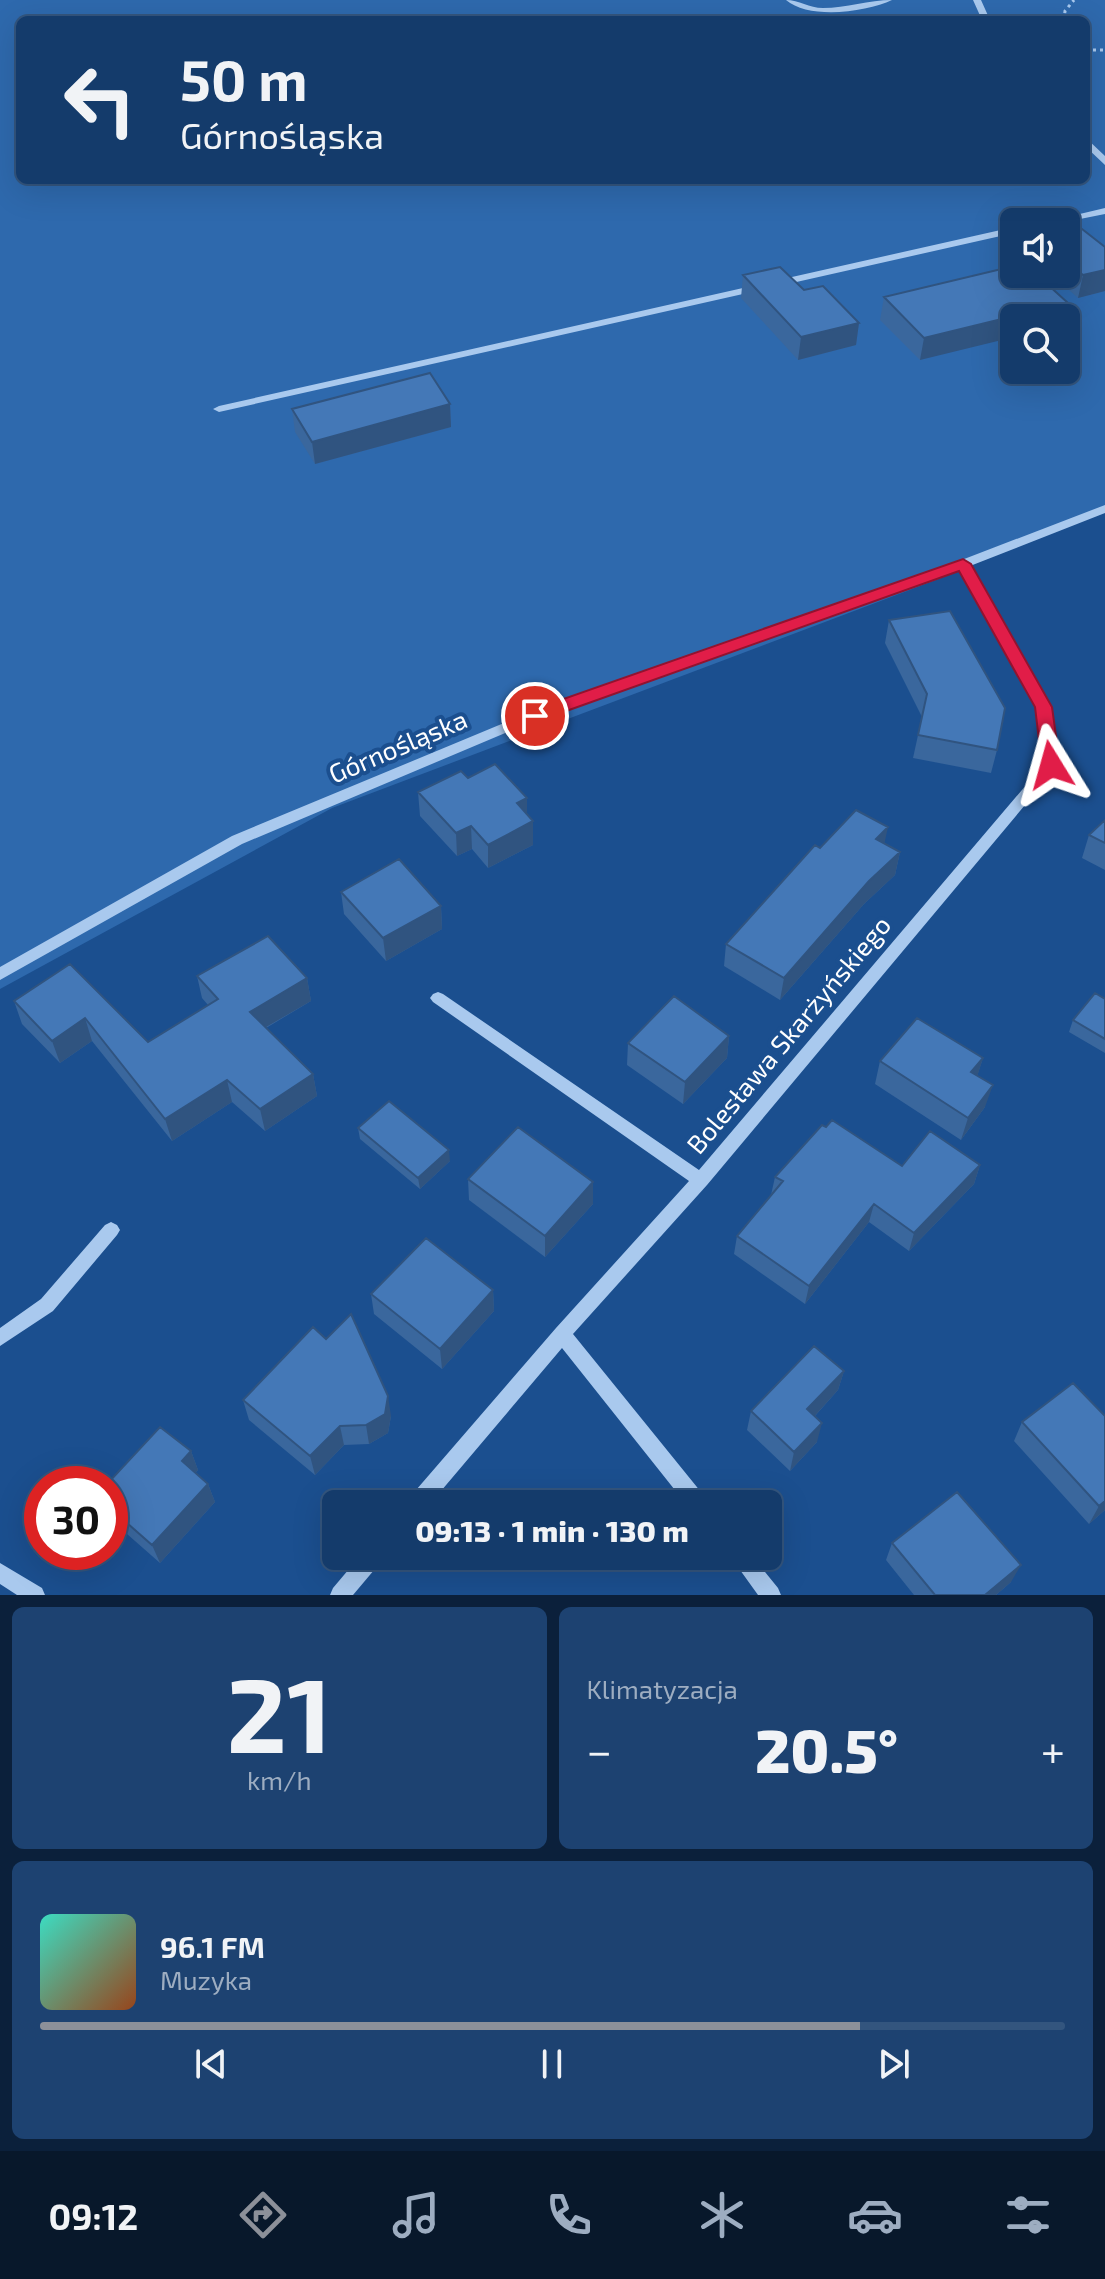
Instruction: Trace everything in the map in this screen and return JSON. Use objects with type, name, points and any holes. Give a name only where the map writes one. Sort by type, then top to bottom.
[{"type":"street","points":[[790,0],[813,10],[888,0]]},
{"type":"street","points":[[1090,145],[1105,162]]},
{"type":"street","points":[[1080,216],[1105,211]]},
{"type":"street","points":[[219,409],[1000,233]]},
{"type":"street","name":"Górnośląska","points":[[0,974],[237,840],[562,704],[963,564],[1105,509]]},
{"type":"street","name":"Bolesława Skarżyńskiego","points":[[429,1490],[562,1334],[701,1180],[1051,765],[1043,707],[963,564]]},
{"type":"street","points":[[438,998],[701,1180]]},
{"type":"street","points":[[0,1338],[47,1305],[111,1230]]},
{"type":"street","points":[[562,1334],[687,1490]]},
{"type":"street","points":[[340,1595],[361,1570]]},
{"type":"street","points":[[751,1570],[771,1595]]},
{"type":"street","points":[[0,1573],[35,1595]]},
{"type":"shaded area","points":[[0,0],[1105,0],[1105,507],[944,577],[332,808],[0,989]]},
{"type":"building","points":[[1080,230],[1105,247],[1105,270],[1083,275],[1080,273]]},
{"type":"building","points":[[780,267],[804,290],[823,286],[859,323],[801,337],[743,275]]},
{"type":"building","points":[[1000,269],[1000,288],[1051,288],[1068,303],[1000,304],[1000,320],[924,338],[884,297]]},
{"type":"building","points":[[430,373],[450,404],[312,442],[292,409]]},
{"type":"building","points":[[950,611],[1005,708],[997,750],[918,735],[927,694],[889,620]]},
{"type":"building","points":[[495,764],[527,798],[517,803],[533,821],[488,845],[471,826],[456,833],[418,792],[461,771],[468,778]]},
{"type":"building","points":[[856,810],[888,827],[876,839],[900,852],[869,881],[784,978],[726,944],[815,845],[820,848]]},
{"type":"building","points":[[1105,820],[1105,843],[1089,835]]},
{"type":"building","points":[[399,859],[441,906],[383,938],[341,892]]},
{"type":"building","points":[[268,936],[307,978],[250,1012],[313,1074],[260,1109],[227,1080],[165,1119],[85,1018],[52,1041],[14,1001],[70,964],[148,1042],[218,999],[197,976]]},
{"type":"building","points":[[1095,993],[1105,999],[1105,1039],[1073,1020]]},
{"type":"building","points":[[674,996],[729,1036],[685,1082],[628,1043]]},
{"type":"building","points":[[917,1018],[983,1058],[971,1072],[993,1085],[968,1118],[880,1061]]},
{"type":"building","points":[[389,1101],[449,1150],[418,1178],[358,1128]]},
{"type":"building","points":[[832,1120],[902,1166],[930,1131],[980,1165],[914,1233],[874,1204],[809,1286],[737,1236],[783,1181],[775,1177],[822,1125],[826,1127]]},
{"type":"building","points":[[518,1127],[593,1182],[545,1236],[468,1179]]},
{"type":"building","points":[[426,1238],[493,1290],[440,1349],[371,1294]]},
{"type":"building","points":[[351,1314],[388,1396],[385,1414],[366,1425],[340,1426],[310,1456],[243,1400],[313,1327],[326,1339]]},
{"type":"building","points":[[814,1346],[844,1371],[807,1409],[822,1423],[794,1452],[751,1411]]},
{"type":"building","points":[[1073,1383],[1105,1416],[1105,1501],[1099,1506],[1022,1422]]},
{"type":"building","points":[[160,1427],[191,1451],[182,1461],[208,1484],[152,1545],[128,1524],[128,1466],[124,1466]]},
{"type":"building","points":[[957,1492],[1021,1565],[985,1595],[935,1595],[892,1543]]},
{"type":"route","points":[[535,716],[963,564],[1043,707],[1051,765]]}]
